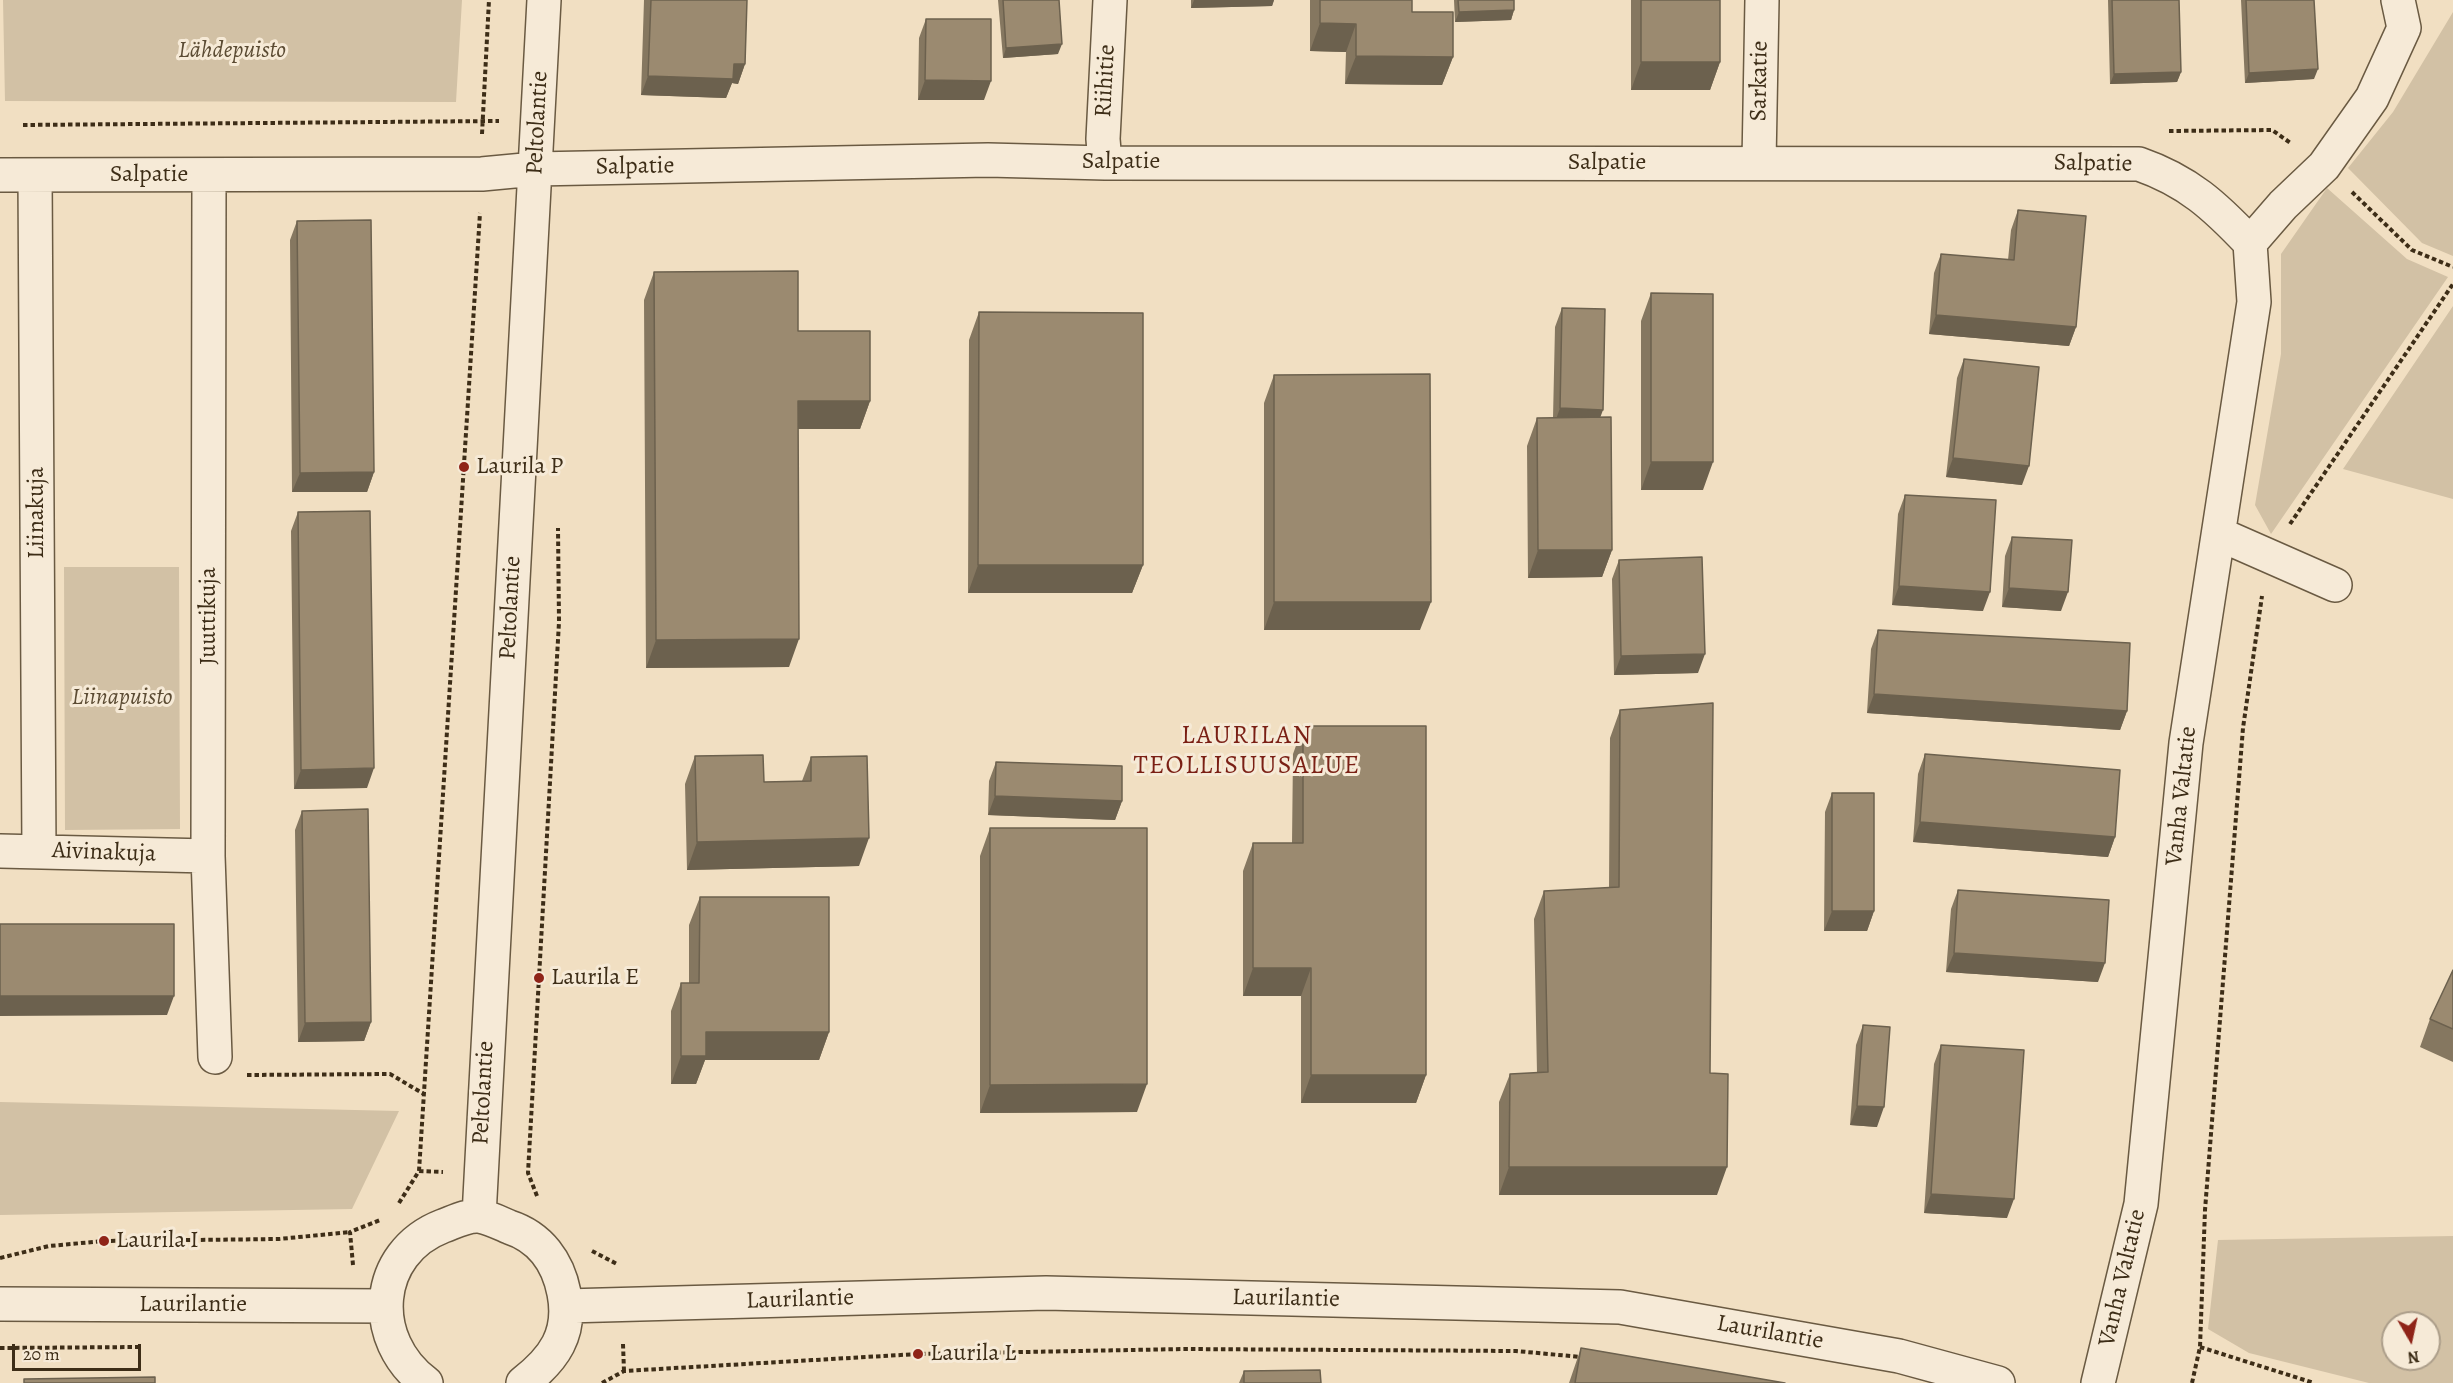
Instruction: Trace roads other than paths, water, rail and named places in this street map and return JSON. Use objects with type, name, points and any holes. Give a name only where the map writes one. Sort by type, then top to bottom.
[{"type":"street","name":"Peltolantie","points":[[479,1216],[544,0]]},
{"type":"street","name":"Riihitie","points":[[1105,163],[1103,139],[1110,0]]},
{"type":"street","name":"Sarkatie","points":[[1759,162],[1762,0]]},
{"type":"street","points":[[2250,243],[2283,205],[2324,166],[2373,98],[2404,28],[2398,0]]},
{"type":"street","name":"Salpatie","points":[[0,175],[482,174],[536,169],[988,160],[1105,163],[2139,164],[2167,173],[2202,194],[2250,243]]},
{"type":"street","name":"Liinakuja","points":[[35,175],[39,851]]},
{"type":"street","name":"Juuttikuja","points":[[209,175],[208,856],[215,1057]]},
{"type":"street","name":"Vanha Valtatie","points":[[2098,1383],[2141,1204],[2186,743],[2254,302],[2250,243]]},
{"type":"street","points":[[2218,534],[2335,585]]},
{"type":"street","name":"Aivinakuja","points":[[0,851],[208,856]]},
{"type":"street","points":[[426,1383],[410,1371],[370,1306],[389,1282],[403,1254],[426,1233],[460,1219],[479,1216],[526,1233],[549,1255],[560,1275],[566,1306],[561,1339],[546,1366],[524,1383]]},
{"type":"street","name":"Laurilantie","points":[[566,1306],[1046,1293],[1620,1307],[1899,1356],[1998,1383]]},
{"type":"street","name":"Laurilantie","points":[[0,1304],[370,1306]]},
{"type":"place","name":"Laurila P","points":[[464,467]]},
{"type":"place","name":"Laurila E","points":[[539,978]]},
{"type":"place","name":"Laurila I","points":[[104,1241]]},
{"type":"place","name":"Laurila L","points":[[918,1354]]},
{"type":"district","name":"LAURILAN TEOLLISUUSALUE","points":[[1247,752]]},
{"type":"park label","name":"Lähdepuisto","points":[[232,51]]},
{"type":"park label","name":"Liinapuisto","points":[[122,698]]}]
